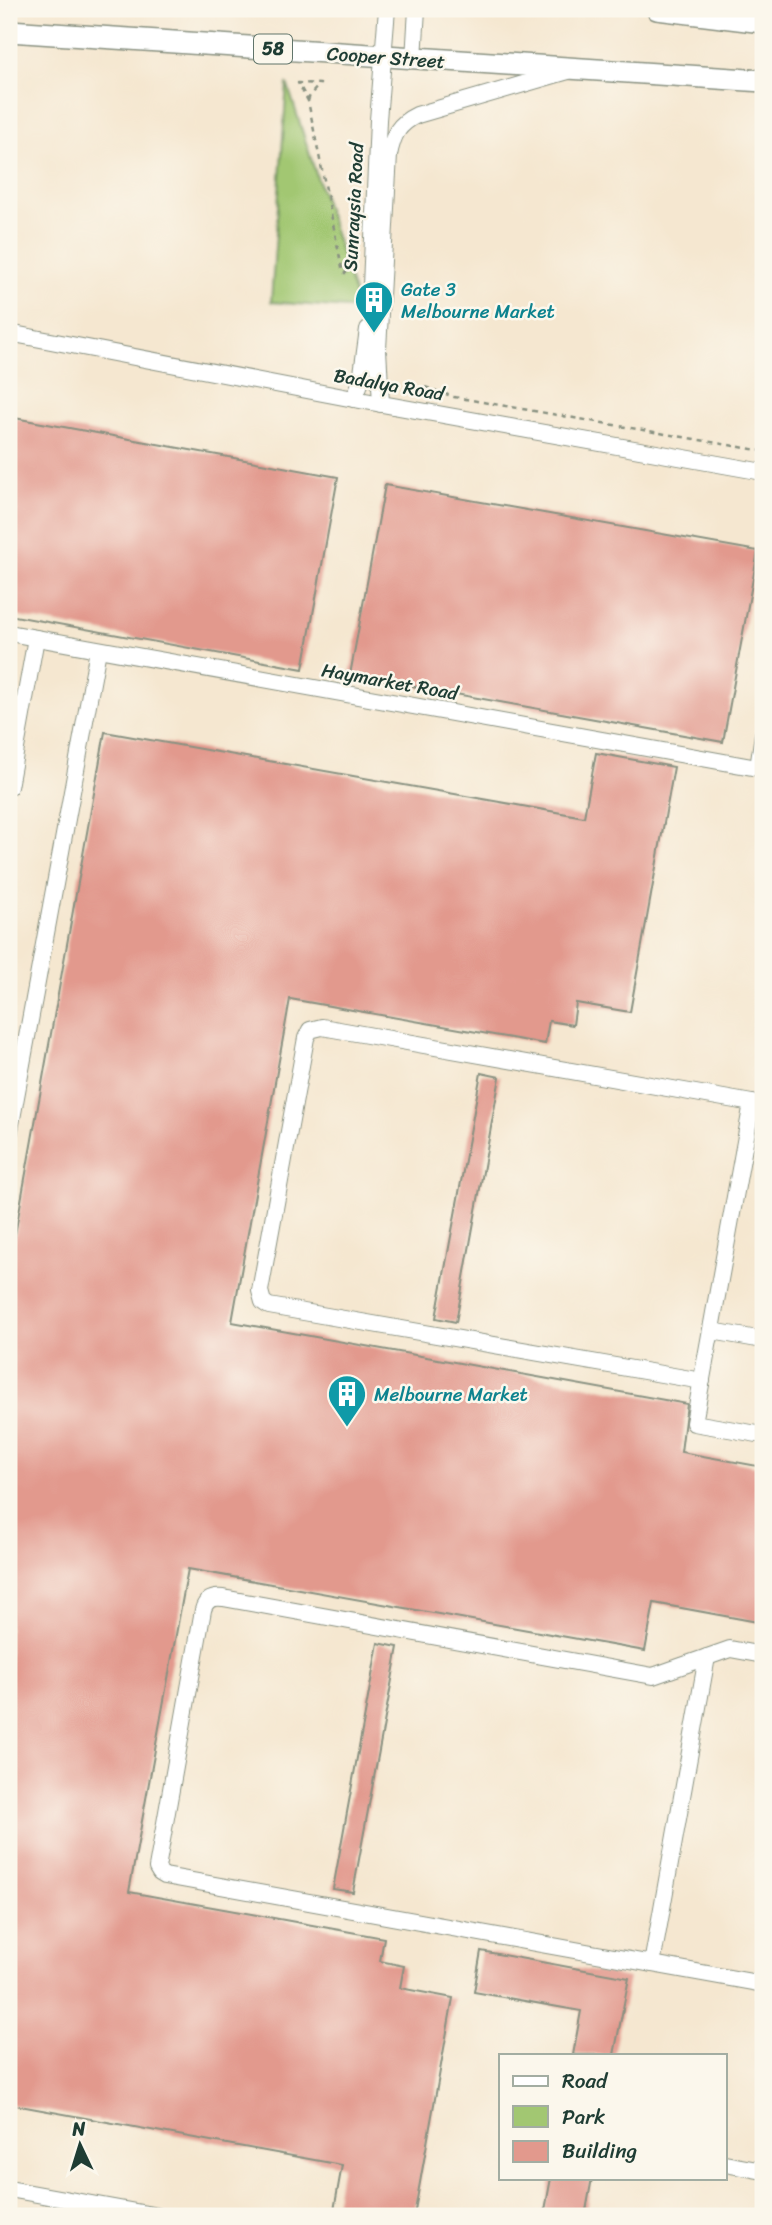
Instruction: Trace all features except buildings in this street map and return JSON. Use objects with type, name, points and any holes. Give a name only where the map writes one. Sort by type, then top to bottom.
[{"type":"main road","points":[[657,9],[763,22]]},
{"type":"main road","name":"Cooper Street","points":[[9,31],[763,81]]},
{"type":"street","name":"Sunraysia Road","points":[[354,399],[361,381],[366,354],[387,9]]},
{"type":"street","points":[[414,59],[417,9]]},
{"type":"street","name":"Sunraysia Road","points":[[381,404],[378,349],[389,155],[392,139],[398,128],[417,115],[574,69]]},
{"type":"street","name":"Badalya Road","points":[[9,333],[381,404],[763,472]]},
{"type":"street","name":"Haymarket Road","points":[[9,633],[760,769]]},
{"type":"street","points":[[9,788],[36,638]]},
{"type":"street","points":[[9,1135],[98,650]]},
{"type":"street","points":[[760,769],[763,734]]},
{"type":"street","points":[[702,1381],[269,1306],[263,1302],[260,1295],[262,1278],[307,1034],[314,1028],[321,1027],[758,1104],[694,1423],[763,1436]]},
{"type":"street","points":[[712,1331],[763,1340]]},
{"type":"street","points":[[763,1656],[730,1649],[653,1676],[214,1598],[208,1600],[203,1609],[158,1861],[158,1870],[162,1874],[763,1984]]},
{"type":"street","points":[[652,1964],[707,1657]]},
{"type":"street","points":[[726,2164],[763,2171]]},
{"type":"street","points":[[9,2189],[158,2216]]},
{"type":"path","points":[[308,101],[320,85],[299,83],[308,101],[343,273],[346,273],[349,245],[352,245],[355,267],[371,268]]},
{"type":"path","points":[[425,387],[454,397],[763,451]]},
{"type":"green space","points":[[287,83],[359,309],[271,302]]},
{"type":"place","name":"Gate 3 Melbourne Market","points":[[374,334]]},
{"type":"place","name":"Melbourne Market","points":[[347,1428]]}]
